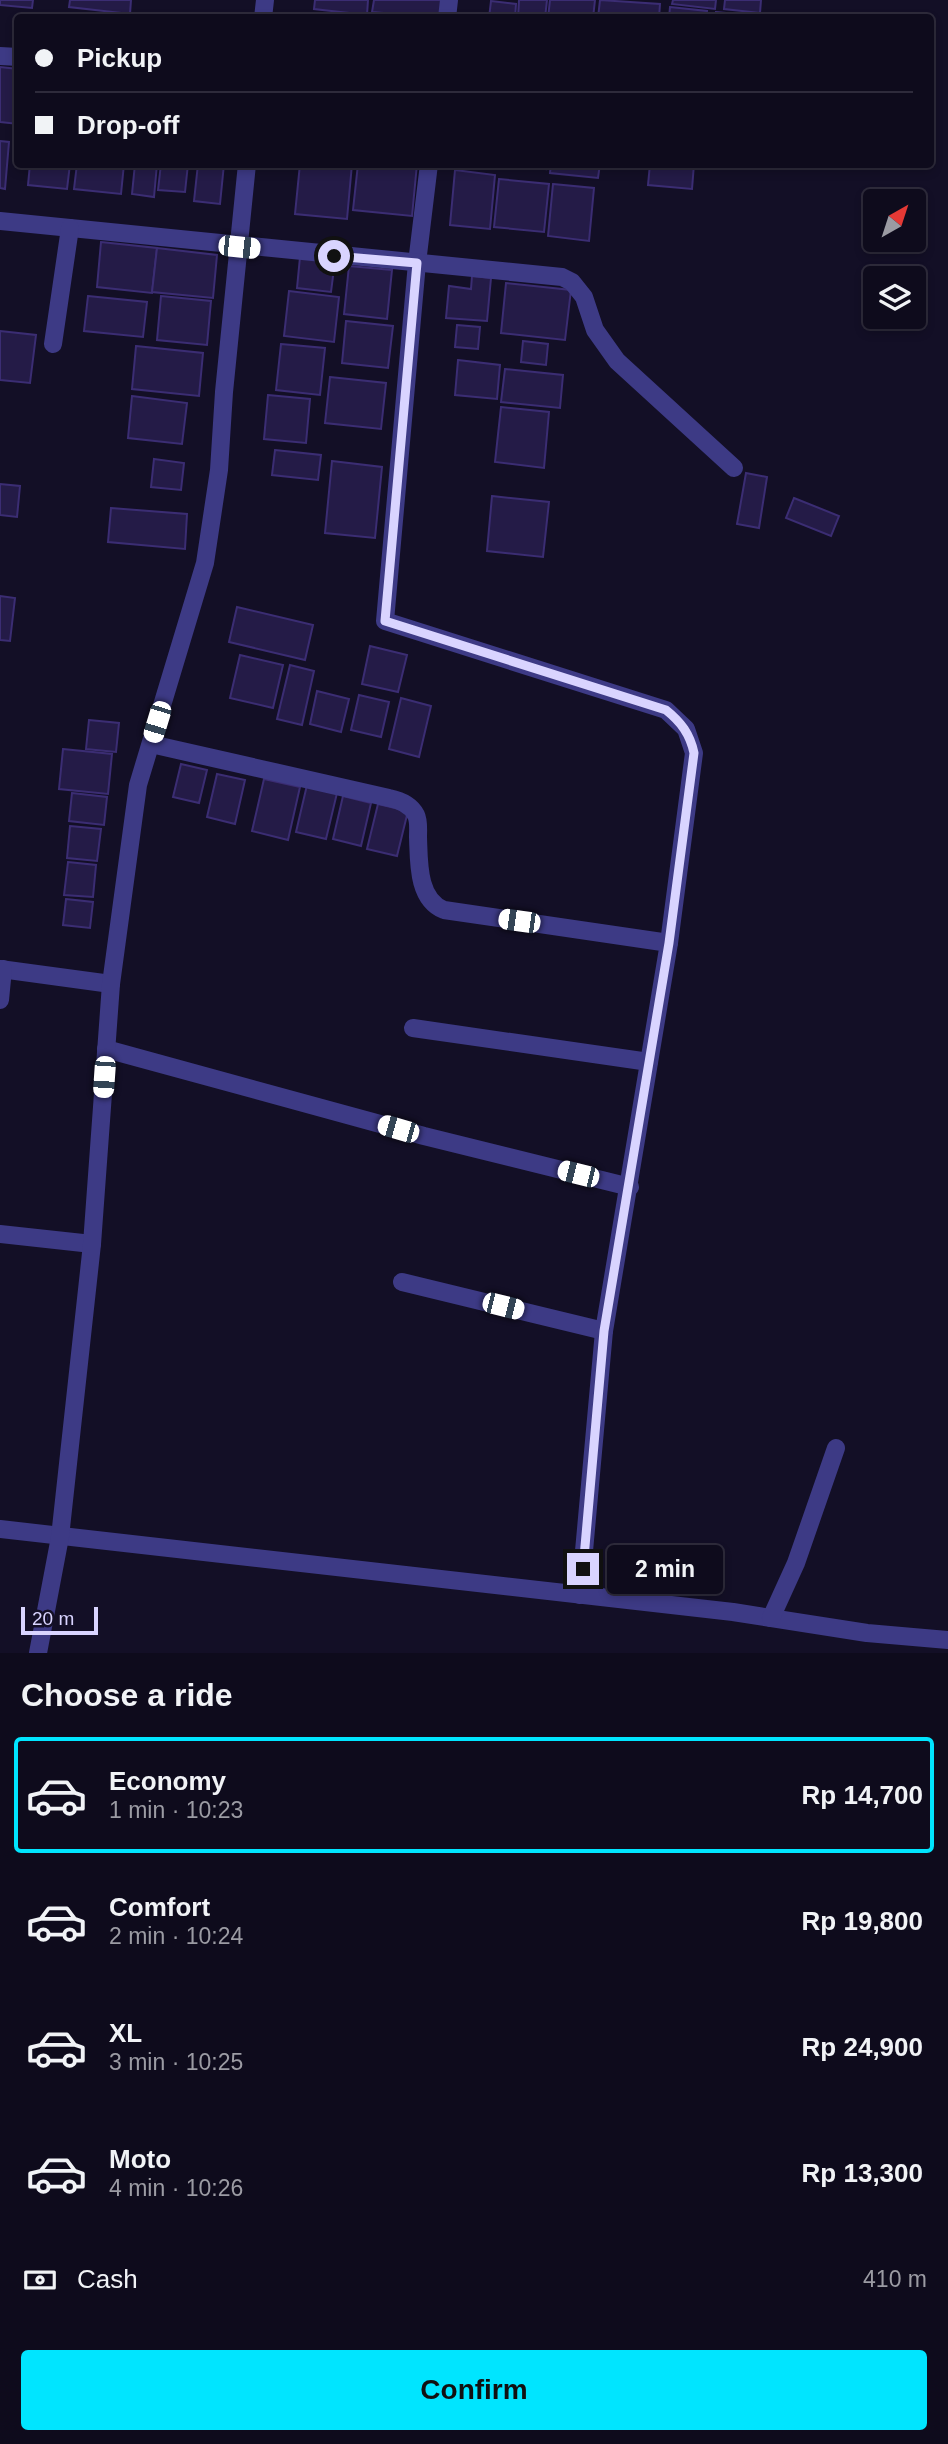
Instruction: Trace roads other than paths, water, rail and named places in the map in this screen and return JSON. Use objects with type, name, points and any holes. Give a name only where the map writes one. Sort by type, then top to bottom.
[{"type":"street","points":[[38,1653],[60,1537],[92,1244],[111,984],[138,785],[205,564],[219,470],[224,392],[247,168]]},
{"type":"street","points":[[429,168],[417,263],[385,621],[653,704],[676,718],[691,739],[694,753],[669,943],[604,1331],[580,1595]]},
{"type":"street","points":[[0,222],[553,275],[572,282],[584,297],[599,337],[617,361],[734,468]]},
{"type":"street","points":[[53,345],[70,228]]},
{"type":"street","points":[[151,744],[406,804],[418,822],[419,866],[427,895],[435,906],[444,910],[669,943]]},
{"type":"street","points":[[0,1000],[2,969],[111,984]]},
{"type":"street","points":[[413,1028],[649,1062]]},
{"type":"street","points":[[106,1049],[424,1136],[630,1187]]},
{"type":"street","points":[[0,1234],[92,1244]]},
{"type":"street","points":[[402,1282],[604,1331]]},
{"type":"street","points":[[771,1618],[796,1563],[836,1448]]},
{"type":"street","points":[[0,1529],[580,1595],[771,1618],[867,1633],[948,1640]]}]
